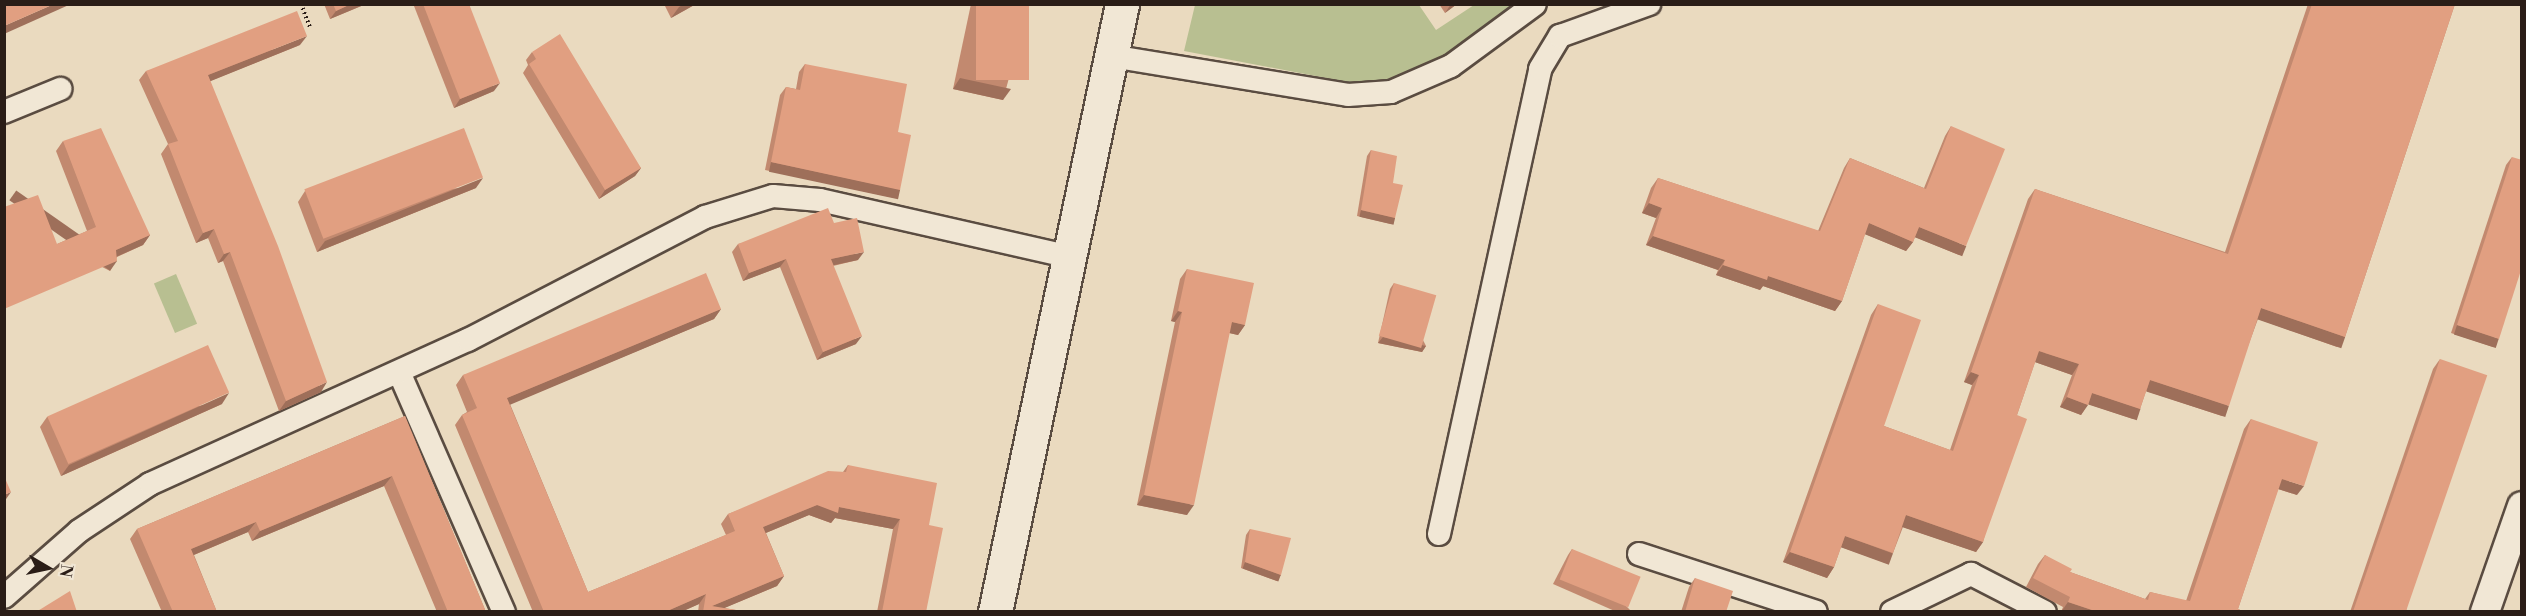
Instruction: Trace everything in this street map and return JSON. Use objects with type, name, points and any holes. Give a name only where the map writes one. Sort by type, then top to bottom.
[{"type":"main road","points":[[995,612],[1122,4]]},
{"type":"street","points":[[1111,56],[1348,95],[1391,92],[1451,66],[1535,4]]},
{"type":"street","points":[[1439,534],[1540,69],[1560,36],[1648,4]]},
{"type":"street","points":[[4,112],[60,89]]},
{"type":"street","points":[[4,597],[79,531],[150,484],[399,372],[705,217],[773,196],[820,200],[878,211],[1070,257]]},
{"type":"street","points":[[399,372],[504,612]]},
{"type":"street","points":[[2486,612],[2522,506]]},
{"type":"street","points":[[1639,554],[1816,612]]},
{"type":"street","points":[[1892,612],[1971,573],[2045,612]]},
{"type":"path","points":[[301,4],[310,27]]},
{"type":"green space","points":[[1195,5],[1419,5],[1436,30],[1474,5],[1518,5],[1431,67],[1381,81],[1347,82],[1184,51]]},
{"type":"green space","points":[[176,274],[197,324],[175,333],[154,283]]},
{"type":"building","points":[[4,4],[54,4],[4,26]]},
{"type":"building","points":[[333,4],[351,4],[336,11]]},
{"type":"building","points":[[423,4],[469,4],[500,83],[460,99]]},
{"type":"building","points":[[976,4],[1029,4],[1029,80],[976,80]]},
{"type":"building","points":[[2312,4],[2455,4],[2345,337],[2261,308],[2229,406],[2150,380],[2140,409],[2092,393],[2088,405],[2067,397],[2079,364],[2039,351],[2017,415],[2027,419],[1983,542],[1906,515],[1893,553],[1845,536],[1834,567],[1790,552],[1878,304],[1921,320],[1884,426],[1953,451],[1979,375],[1971,372],[2035,189],[2228,254]]},
{"type":"building","points":[[297,11],[307,36],[208,75],[278,246],[327,382],[286,401],[230,252],[224,254],[214,229],[203,233],[168,144],[178,141],[146,71]]},
{"type":"building","points":[[560,34],[641,168],[605,190],[529,64],[536,59],[532,52]]},
{"type":"building","points":[[805,64],[907,84],[898,132],[911,135],[900,190],[771,162],[786,87],[800,90]]},
{"type":"building","points":[[1951,126],[2005,149],[1966,246],[1919,227],[1913,242],[1869,223],[1842,301],[1768,276],[1767,280],[1723,265],[1725,260],[1653,236],[1662,208],[1649,203],[1658,178],[1820,231],[1850,158],[1926,189]]},
{"type":"building","points":[[101,128],[150,235],[116,250],[117,261],[4,309],[4,207],[38,195],[57,244],[96,227],[63,141]]},
{"type":"building","points":[[464,128],[483,177],[323,239],[304,189]]},
{"type":"building","points":[[1371,150],[1397,156],[1393,183],[1403,185],[1395,218],[1361,210]]},
{"type":"building","points":[[2512,157],[2522,160],[2522,267],[2499,339],[2457,325]]},
{"type":"building","points":[[828,208],[834,223],[857,218],[864,252],[831,259],[862,336],[823,352],[786,259],[749,273],[738,244]]},
{"type":"building","points":[[1187,269],[1254,283],[1245,325],[1232,322],[1194,505],[1144,495],[1182,312],[1178,311]]},
{"type":"building","points":[[706,273],[721,309],[507,398],[588,592],[735,531],[728,514],[828,471],[846,472],[848,465],[937,483],[929,525],[943,528],[926,612],[882,612],[900,519],[839,507],[838,513],[817,505],[763,527],[784,576],[712,606],[748,612],[703,612],[706,594],[665,612],[544,612],[462,415],[477,408],[463,375]]},
{"type":"building","points":[[1394,283],[1436,295],[1421,348],[1379,336]]},
{"type":"building","points":[[208,345],[229,393],[68,464],[47,417]]},
{"type":"building","points":[[2440,359],[2487,375],[2406,612],[2353,611]]},
{"type":"building","points":[[405,416],[486,612],[448,612],[392,476],[260,531],[256,522],[191,549],[217,612],[173,612],[137,529]]},
{"type":"building","points":[[2251,419],[2318,442],[2304,486],[2282,479],[2238,609],[2245,612],[2098,612],[2068,602],[2070,597],[2033,578],[2045,555],[2072,569],[2070,572],[2148,600],[2150,592],[2190,601]]},
{"type":"building","points":[[4,476],[11,492],[4,495]]},
{"type":"building","points":[[1250,529],[1291,538],[1281,575],[1245,562]]},
{"type":"building","points":[[1572,549],[1641,577],[1628,607],[1560,580]]},
{"type":"building","points":[[1695,578],[1733,591],[1726,612],[1685,612]]},
{"type":"building","points":[[70,591],[77,612],[36,612]]}]
